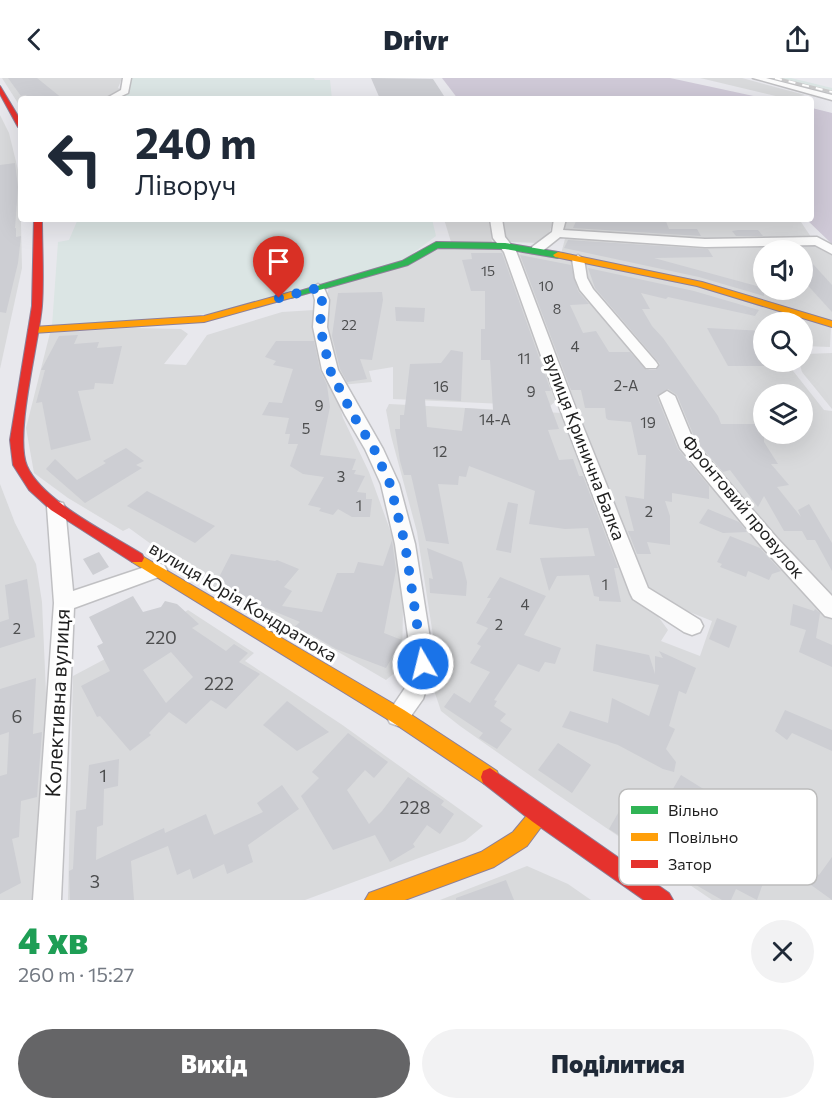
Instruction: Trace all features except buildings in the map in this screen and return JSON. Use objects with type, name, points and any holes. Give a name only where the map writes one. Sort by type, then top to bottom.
[{"type":"street","points":[[116,96],[125,92],[127,78]]},
{"type":"street","points":[[757,78],[832,98]]},
{"type":"street","points":[[0,88],[18,121]]},
{"type":"street","name":"вулиця Юрія Кондратюка","points":[[38,222],[37,306],[16,440],[20,465],[34,487],[56,507],[398,716],[484,772],[540,815],[619,870]]},
{"type":"street","name":"вулиця Кринична Балка","points":[[496,222],[499,238],[510,251],[568,409],[640,592],[692,626]]},
{"type":"street","points":[[536,250],[557,233],[559,222]]},
{"type":"street","points":[[557,233],[705,243],[817,241],[832,250]]},
{"type":"street","points":[[33,330],[204,319],[405,263],[436,245],[505,246],[536,250],[699,284],[832,324]]},
{"type":"street","points":[[579,259],[581,278],[587,290],[651,365]]},
{"type":"street","points":[[318,288],[322,300],[320,327],[330,370],[386,475],[405,544],[423,664],[415,692],[398,716]]},
{"type":"street","name":"Фронтовий провулок","points":[[667,396],[686,444],[770,543],[832,609]]},
{"type":"street","name":"Колективна вулиця","points":[[47,900],[64,603],[56,507]]},
{"type":"street","points":[[64,603],[157,570]]},
{"type":"street","points":[[376,900],[487,860],[520,839],[540,815]]},
{"type":"street","name":"вулиця Юрія Кондратюка","points":[[640,885],[662,900]]},
{"type":"shaded area","points":[[2,78],[122,78],[118,88],[124,91],[113,96],[18,96],[18,103]]},
{"type":"shaded area","points":[[130,78],[314,78],[315,80],[330,80],[332,96],[122,96],[127,94]]},
{"type":"shaded area","points":[[442,78],[670,78],[753,96],[456,96]]},
{"type":"shaded area","points":[[700,78],[742,78],[805,95],[775,96]]},
{"type":"shaded area","points":[[761,78],[791,78],[832,88],[832,96]]},
{"type":"shaded area","points":[[814,108],[832,113],[832,244],[809,222],[814,222]]},
{"type":"shaded area","points":[[0,115],[9,133],[18,170],[18,222],[21,222],[22,268],[0,369]]},
{"type":"shaded area","points":[[77,222],[433,222],[436,236],[401,262],[208,314],[52,326],[58,242],[69,240]]},
{"type":"shaded area","points":[[445,222],[490,222],[492,243],[451,242]]},
{"type":"shaded area","points":[[503,222],[553,222],[547,239],[539,243],[506,240]]},
{"type":"shaded area","points":[[562,222],[801,222],[811,237],[705,242],[561,230]]},
{"type":"shaded area","points":[[566,235],[654,241],[753,242],[753,300],[813,300],[813,242],[816,242],[832,252],[832,321],[813,316],[813,312],[796,312],[561,254]]},
{"type":"shaded area","points":[[438,247],[504,248],[556,401],[550,406],[393,399],[393,367],[369,371],[372,382],[341,385],[323,319],[329,286]]},
{"type":"shaded area","points":[[521,253],[547,254],[574,261],[578,280],[590,299],[643,358],[643,363],[650,371],[658,370],[586,283],[582,273],[583,261],[696,285],[785,312],[753,312],[753,372],[794,372],[803,384],[753,384],[753,444],[813,444],[813,396],[824,410],[832,411],[832,602],[800,565],[788,557],[696,446],[680,422],[671,393],[663,389],[670,419],[685,450],[832,617],[832,900],[712,900],[690,885],[817,885],[817,789],[619,789],[619,837],[441,711],[435,693],[436,655],[417,532],[391,436],[386,410],[389,404],[563,413],[630,590],[646,600],[668,630],[661,641],[700,656],[712,621],[650,596],[518,255]]},
{"type":"shaded area","points":[[314,310],[343,418],[369,472],[398,552],[403,607],[402,667],[386,680],[311,636],[304,641],[188,571],[129,528],[123,531],[68,498],[34,473],[26,428],[50,333],[132,328],[181,329],[188,334],[164,364],[186,365],[207,335],[282,312]]},
{"type":"shaded area","points":[[813,321],[831,326],[830,347],[813,346]]},
{"type":"shaded area","points":[[832,353],[832,409],[802,372],[813,372],[813,354]]},
{"type":"shaded area","points":[[0,484],[15,523],[36,564],[42,602],[46,693],[43,801],[34,900],[0,900]]},
{"type":"shaded area","points":[[188,610],[254,653],[245,661],[341,724],[483,826],[465,841],[305,900],[68,900],[73,676],[137,642]]},
{"type":"shaded area","points":[[527,866],[568,884],[591,900],[440,900]]},
{"type":"railway","points":[[775,78],[832,92]]},
{"type":"traffic: fast","points":[[291,295],[405,263],[436,245],[505,246],[558,255]]},
{"type":"traffic: slow","points":[[558,255],[699,284],[832,324]]},
{"type":"traffic: slow","points":[[33,330],[204,319],[291,295]]},
{"type":"traffic: slow","points":[[137,558],[398,716],[490,777]]},
{"type":"traffic: slow","points":[[376,900],[487,860],[520,839],[540,815]]},
{"type":"traffic: jam","points":[[0,88],[18,121]]},
{"type":"traffic: jam","points":[[38,222],[37,306],[16,440],[20,465],[34,487],[56,507],[137,558]]},
{"type":"traffic: jam","points":[[490,777],[619,870]]},
{"type":"traffic: jam","points":[[640,885],[662,900]]},
{"type":"route","points":[[279,298],[318,288],[322,300],[320,327],[330,370],[353,415],[374,449],[390,484],[405,544],[423,664]]}]
